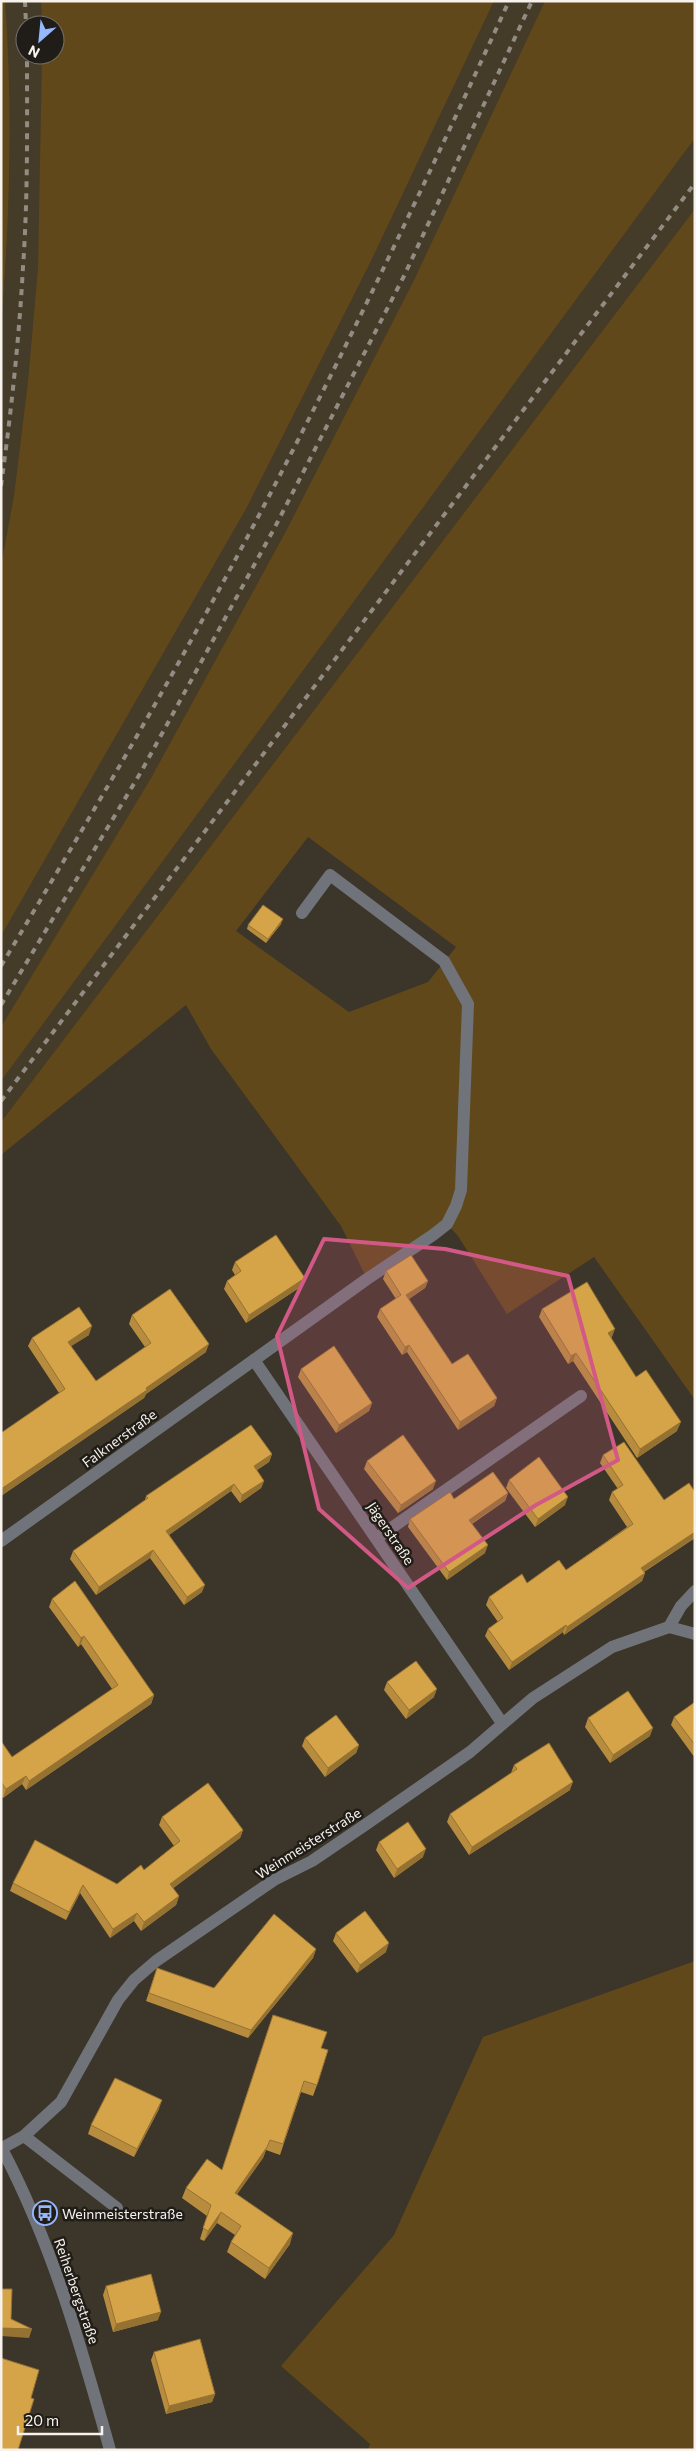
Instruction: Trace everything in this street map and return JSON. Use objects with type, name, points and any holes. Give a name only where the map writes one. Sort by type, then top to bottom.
[{"type":"street","name":"Falknerstraße","points":[[1,1541],[367,1279],[433,1235],[447,1224],[456,1206],[461,1190],[468,1004],[444,962],[330,875],[302,912]]},
{"type":"street","name":"Jägerstraße","points":[[254,1360],[502,1723]]},
{"type":"street","points":[[377,1538],[581,1396]]},
{"type":"street","points":[[695,1591],[681,1606],[668,1627],[695,1634]]},
{"type":"street","name":"Weinmeisterstraße","points":[[2,2148],[24,2136],[61,2102],[118,2000],[134,1980],[149,1967],[274,1880],[312,1861],[470,1752],[533,1698],[612,1647],[668,1627]]},
{"type":"street","points":[[24,2136],[117,2208]]},
{"type":"street","name":"Reiherbergstraße","points":[[2,2148],[36,2218],[59,2279],[110,2450]]},
{"type":"highlighted area","points":[[324,1239],[445,1249],[568,1276],[618,1460],[536,1505],[408,1588],[319,1509],[277,1336]]},
{"type":"shaded area","points":[[1,1],[5,1],[10,124],[7,246],[1,328]]},
{"type":"shaded area","points":[[5,1],[41,1],[42,15],[15,15],[15,65],[42,65],[41,164],[38,267],[28,381],[14,495],[1,566],[1,328],[6,264],[10,163]]},
{"type":"shaded area","points":[[41,1],[494,1],[372,259],[246,509],[1,936],[1,566],[14,495],[28,381],[38,267],[42,65],[65,65],[65,15],[42,15]]},
{"type":"shaded area","points":[[494,1],[545,1],[414,280],[286,531],[151,778],[1,1027],[1,936],[246,509],[372,259]]},
{"type":"shaded area","points":[[545,1],[695,1],[695,138],[1,1081],[1,1027],[151,778],[286,531],[414,280]]},
{"type":"shaded area","points":[[695,138],[695,209],[1,1122],[1,1081]]},
{"type":"shaded area","points":[[695,209],[695,1400],[594,1257],[507,1314],[458,1236],[447,1224],[367,1279],[341,1226],[211,1049],[186,1005],[1,1155],[1,1122]],"holes":[[[308,837],[456,947],[428,982],[349,1012],[236,931]]]},
{"type":"shaded area","points":[[695,1961],[695,2450],[368,2450],[370,2444],[281,2366],[394,2235],[483,2037]]},
{"type":"building","points":[[263,905],[283,919],[268,939],[248,925]]},
{"type":"building","points":[[276,1235],[305,1278],[249,1315],[227,1281],[241,1271],[235,1262]]},
{"type":"building","points":[[411,1255],[428,1281],[406,1295],[452,1364],[468,1354],[497,1398],[460,1422],[409,1345],[405,1347],[380,1309],[401,1295],[386,1271]]},
{"type":"building","points":[[587,1282],[615,1329],[608,1333],[636,1377],[646,1370],[681,1422],[640,1449],[576,1353],[571,1356],[542,1309]]},
{"type":"building","points":[[170,1289],[209,1344],[146,1388],[147,1390],[1,1489],[1,1433],[65,1389],[32,1338],[79,1307],[92,1326],[68,1342],[96,1381],[151,1343],[132,1315]]},
{"type":"building","points":[[334,1346],[372,1403],[339,1425],[301,1369]]},
{"type":"building","points":[[251,1425],[272,1454],[254,1466],[264,1481],[242,1495],[234,1484],[166,1531],[205,1585],[187,1597],[153,1550],[99,1587],[73,1551],[148,1498],[146,1496]]},
{"type":"building","points":[[403,1435],[436,1481],[401,1505],[367,1461]]},
{"type":"building","points":[[624,1442],[664,1500],[689,1483],[695,1492],[695,1532],[641,1568],[645,1573],[512,1662],[488,1629],[503,1618],[489,1597],[522,1574],[527,1583],[559,1560],[566,1570],[633,1524],[612,1492],[623,1485],[603,1455]]},
{"type":"building","points":[[539,1457],[568,1497],[538,1519],[509,1480]]},
{"type":"building","points":[[493,1472],[508,1493],[469,1520],[488,1545],[449,1572],[410,1519],[450,1492],[454,1499]]},
{"type":"building","points":[[75,1581],[154,1695],[29,1781],[26,1776],[6,1789],[1,1782],[1,1741],[12,1757],[118,1685],[84,1636],[81,1638],[52,1599]]},
{"type":"building","points":[[416,1661],[437,1689],[409,1710],[387,1682]]},
{"type":"building","points":[[628,1691],[653,1728],[613,1755],[588,1718]]},
{"type":"building","points":[[695,1702],[695,1745],[674,1717]]},
{"type":"building","points":[[336,1715],[359,1745],[328,1768],[305,1738]]},
{"type":"building","points":[[549,1743],[573,1782],[472,1847],[450,1814],[517,1769],[514,1765]]},
{"type":"building","points":[[208,1783],[243,1830],[170,1884],[179,1896],[144,1922],[137,1913],[113,1929],[83,1885],[69,1912],[13,1883],[35,1840],[117,1884],[141,1865],[144,1870],[180,1841],[162,1817]]},
{"type":"building","points":[[408,1822],[426,1849],[397,1869],[379,1842]]},
{"type":"building","points":[[365,1911],[389,1943],[360,1965],[336,1933]]},
{"type":"building","points":[[274,1914],[316,1949],[251,2030],[149,1993],[157,1968],[214,1988]]},
{"type":"building","points":[[273,2015],[327,2032],[321,2048],[328,2050],[317,2085],[304,2081],[283,2144],[270,2140],[235,2193],[293,2233],[269,2268],[231,2242],[241,2226],[221,2212],[208,2231],[203,2228],[211,2205],[186,2188],[207,2159],[222,2170]]},
{"type":"building","points":[[115,2078],[162,2100],[137,2149],[91,2125]]},
{"type":"building","points":[[151,2274],[161,2312],[116,2324],[106,2286]]},
{"type":"building","points":[[1,2289],[12,2289],[11,2319],[32,2329],[1,2328]]},
{"type":"building","points":[[200,2339],[215,2394],[169,2406],[154,2352]]},
{"type":"building","points":[[1,2358],[39,2370],[31,2398],[34,2399],[18,2450],[1,2450]]},
{"type":"railway","points":[[25,1],[26,15]]},
{"type":"railway","points":[[1,966],[166,684],[274,486],[395,245],[509,1]]},
{"type":"railway","points":[[1,1005],[141,772],[275,527],[404,276],[532,1]]},
{"type":"railway","points":[[1,486],[17,349],[25,240],[27,65]]},
{"type":"railway","points":[[1,1101],[695,183]]},
{"type":"place","name":"Weinmeisterstraße","points":[[45,2213]]}]
